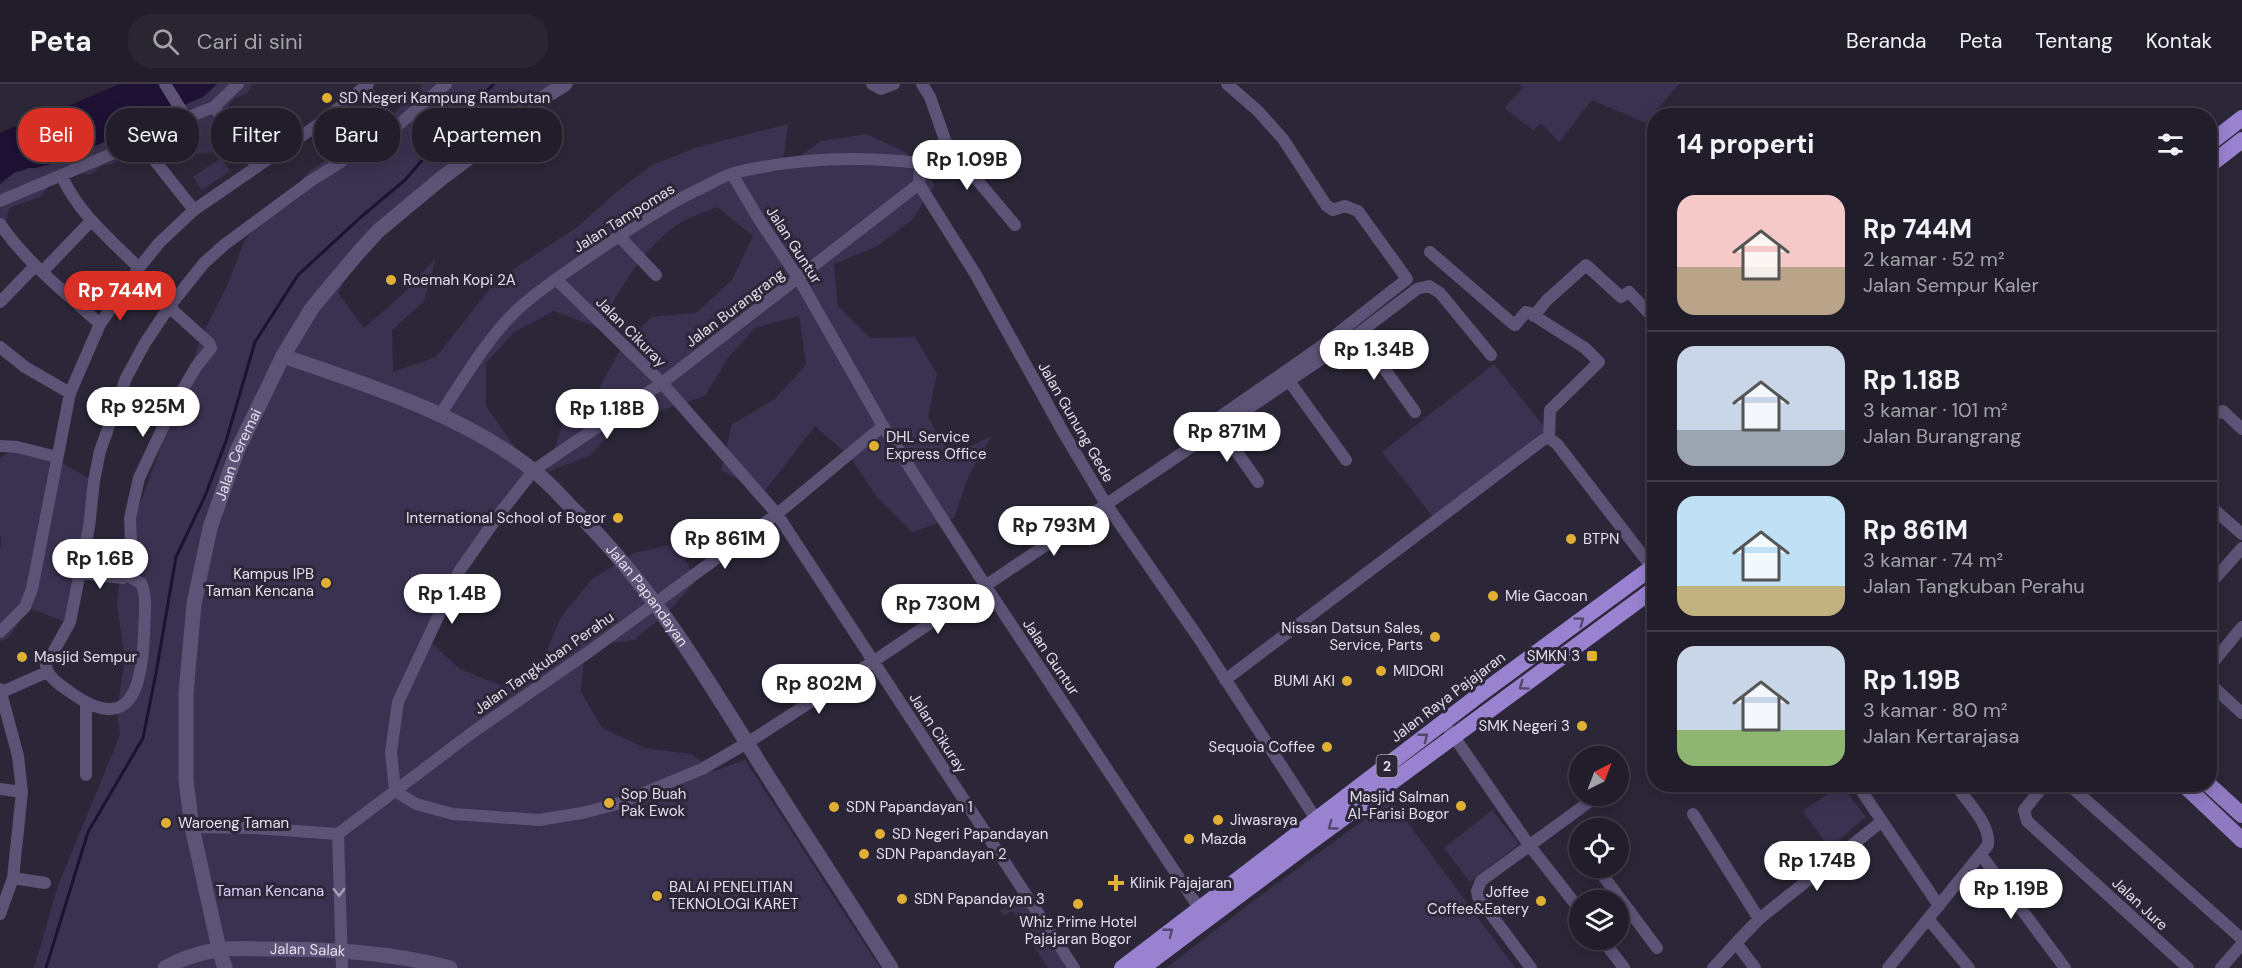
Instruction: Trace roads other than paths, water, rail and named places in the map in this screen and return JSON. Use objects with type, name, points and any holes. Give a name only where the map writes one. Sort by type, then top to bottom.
[{"type":"highway","points":[[2217,138],[2242,118]]},
{"type":"highway","points":[[2217,160],[2242,140]]},
{"type":"highway","name":"Jalan Raya Pajajaran","points":[[1142,968],[1647,573]]},
{"type":"highway","name":"Jalan Raya Pajajaran","points":[[1122,968],[1316,819],[1647,594]]},
{"type":"main road","points":[[2191,792],[2242,840]]},
{"type":"main road","points":[[2217,792],[2240,813],[2226,825]]},
{"type":"street","points":[[165,84],[179,108]]},
{"type":"street","points":[[199,110],[214,107],[238,84]]},
{"type":"street","points":[[0,632],[25,607],[32,589],[70,393],[100,324],[159,243],[194,210],[320,124],[360,87],[395,128],[446,84]]},
{"type":"street","name":"Jalan Ceremai","points":[[225,968],[192,827],[186,780],[186,704],[194,604],[210,528],[237,451],[283,356],[312,308],[378,231],[477,152],[529,106],[565,84]]},
{"type":"street","points":[[872,84],[881,89],[894,84]]},
{"type":"street","points":[[922,84],[930,97],[949,151],[957,156],[1015,225]]},
{"type":"street","points":[[1200,440],[1211,423],[1319,348],[1407,279],[1358,211],[1345,206],[1333,210],[1326,205],[1283,139],[1258,111],[1227,84]]},
{"type":"street","points":[[214,107],[257,167]]},
{"type":"street","points":[[919,184],[920,164],[949,151]]},
{"type":"street","points":[[0,201],[106,156]]},
{"type":"street","name":"Jalan Tampomas","points":[[441,413],[492,338],[516,311],[556,279],[657,211],[732,174],[802,161],[871,159],[920,164]]},
{"type":"street","points":[[156,162],[194,210]]},
{"type":"street","points":[[79,573],[128,578],[141,584],[145,598],[141,663],[135,692],[128,701],[115,708],[86,703],[61,686],[47,672],[46,665],[70,622],[79,573],[89,527],[96,471],[111,418],[126,378],[145,342],[204,263],[224,245],[312,180],[341,162]]},
{"type":"street","name":"Jalan Guntur","points":[[732,174],[760,222],[799,279],[883,426],[985,585],[1199,908]]},
{"type":"street","points":[[62,175],[70,195],[91,221],[139,268]]},
{"type":"street","name":"Jalan Burangrang","points":[[395,791],[390,752],[399,702],[460,570],[534,470],[662,383],[919,184]]},
{"type":"street","name":"Jalan Gunung Gede","points":[[919,184],[976,275],[1063,432],[1106,504],[1198,637],[1316,819]]},
{"type":"street","points":[[0,302],[91,221]]},
{"type":"street","points":[[0,224],[39,269],[100,324]]},
{"type":"street","points":[[619,236],[656,275]]},
{"type":"street","points":[[1431,252],[1515,325],[1526,312],[1585,348],[1599,362],[1550,410],[1549,438]]},
{"type":"street","points":[[1534,316],[1547,300],[1586,265],[1621,297],[1629,291],[1647,310]]},
{"type":"street","name":"Jalan Cikuray","points":[[556,279],[662,383],[777,514],[1074,968]]},
{"type":"street","points":[[395,791],[416,804],[453,814],[539,820],[617,804],[702,770],[747,744],[1220,428],[1359,333],[1417,289],[1428,286],[1440,293],[1491,355]]},
{"type":"street","points":[[130,542],[130,518],[139,478],[173,406],[196,367],[211,348],[209,343],[169,307]]},
{"type":"street","points":[[1359,333],[1415,412]]},
{"type":"street","points":[[1,349],[32,372],[70,393]]},
{"type":"street","name":"Jalan Papandayan","points":[[283,356],[441,413],[478,434],[534,470],[614,549],[655,602],[710,681],[747,744],[891,968]]},
{"type":"street","points":[[1289,381],[1346,460]]},
{"type":"street","points":[[2217,414],[2223,411],[2242,429]]},
{"type":"street","name":"Jalan Tangkuban Perahu","points":[[338,834],[473,732],[590,651],[777,514],[883,426]]},
{"type":"street","points":[[1220,428],[1258,482]]},
{"type":"street","points":[[1549,438],[1557,444],[1647,559]]},
{"type":"street","points":[[1225,680],[1544,439],[1549,438]]},
{"type":"street","points":[[0,446],[17,447],[57,457]]},
{"type":"street","points":[[2217,512],[2242,534]]},
{"type":"street","points":[[2217,576],[2242,548]]},
{"type":"street","points":[[2217,657],[2242,627]]},
{"type":"street","points":[[0,914],[13,878],[22,792],[18,756],[1,690],[47,672]]},
{"type":"street","points":[[2217,690],[2242,713]]},
{"type":"street","points":[[86,703],[86,775]]},
{"type":"street","points":[[1448,729],[1529,845],[1569,896]]},
{"type":"street","points":[[0,789],[22,792]]},
{"type":"street","points":[[1862,792],[1939,906]]},
{"type":"street","points":[[1888,968],[1988,845],[1989,836],[1985,827],[1961,792]]},
{"type":"street","name":"Jalan Jure","points":[[2039,792],[2024,810],[2027,821],[2188,968]]},
{"type":"street","points":[[2077,792],[2242,939]]},
{"type":"street","points":[[1531,968],[1478,897],[1477,891],[1481,881],[1583,806]]},
{"type":"street","points":[[1693,814],[1759,919]]},
{"type":"street","points":[[1713,968],[1759,919],[1881,822]]},
{"type":"street","points":[[192,827],[255,828],[338,834],[342,968]]},
{"type":"street","points":[[1981,855],[2065,968]]},
{"type":"street","points":[[13,878],[45,883]]},
{"type":"street","points":[[1629,911],[1657,948]]},
{"type":"street","points":[[1929,920],[1969,968]]},
{"type":"street","points":[[1736,943],[1755,968]]},
{"type":"street","points":[[2221,968],[2242,944]]},
{"type":"street","name":"Jalan Salak","points":[[165,968],[219,949],[340,950],[379,954],[450,968]]},
{"type":"street","points":[[1610,950],[1624,968]]},
{"type":"waterway","points":[[46,968],[88,832],[143,738],[176,557],[205,496],[226,441],[255,342],[298,275],[405,180],[458,119],[494,84]]},
{"type":"place","name":"SD Negeri Kampung Rambutan","points":[[327,98]]},
{"type":"place","name":"Roemah Kopi 2A","points":[[391,280]]},
{"type":"place","name":"DHL Service Express Office","points":[[874,446]]},
{"type":"place","name":"International School of Bogor","points":[[618,518]]},
{"type":"place","name":"BTPN","points":[[1571,539]]},
{"type":"place","name":"Kampus IPB Taman Kencana","points":[[326,583]]},
{"type":"place","name":"Mie Gacoan","points":[[1493,596]]},
{"type":"place","name":"Nissan Datsun Sales, Service, Parts","points":[[1435,637]]},
{"type":"place","name":"SMKN 3","points":[[1592,656]]},
{"type":"place","name":"Masjid Sempur","points":[[22,657]]},
{"type":"place","name":"MIDORI","points":[[1381,671]]},
{"type":"place","name":"BUMI AKI","points":[[1347,681]]},
{"type":"place","name":"SMK Negeri 3","points":[[1582,726]]},
{"type":"place","name":"Sequoia Coffee","points":[[1327,747]]},
{"type":"place","name":"Sop Buah Pak Ewok","points":[[609,803]]},
{"type":"place","name":"Masjid Salman Al-Farisi Bogor","points":[[1461,806]]},
{"type":"place","name":"SDN Papandayan 1","points":[[834,807]]},
{"type":"place","name":"Jiwasraya","points":[[1218,820]]},
{"type":"place","name":"Waroeng Taman","points":[[166,823]]},
{"type":"place","name":"SD Negeri Papandayan","points":[[880,834]]},
{"type":"place","name":"Mazda","points":[[1189,839]]},
{"type":"place","name":"SDN Papandayan 2","points":[[864,854]]},
{"type":"place","name":"Klinik Pajajaran","points":[[1116,883]]},
{"type":"place","name":"BALAI PENELITIAN TEKNOLOGI KARET","points":[[657,896]]},
{"type":"place","name":"SDN Papandayan 3","points":[[902,899]]},
{"type":"place","name":"Joffee Coffee&Eatery","points":[[1541,901]]},
{"type":"place","name":"Whiz Prime Hotel Pajajaran Bogor","points":[[1078,904]]},
{"type":"park label","name":"Taman Kencana","points":[[270,891]]}]
